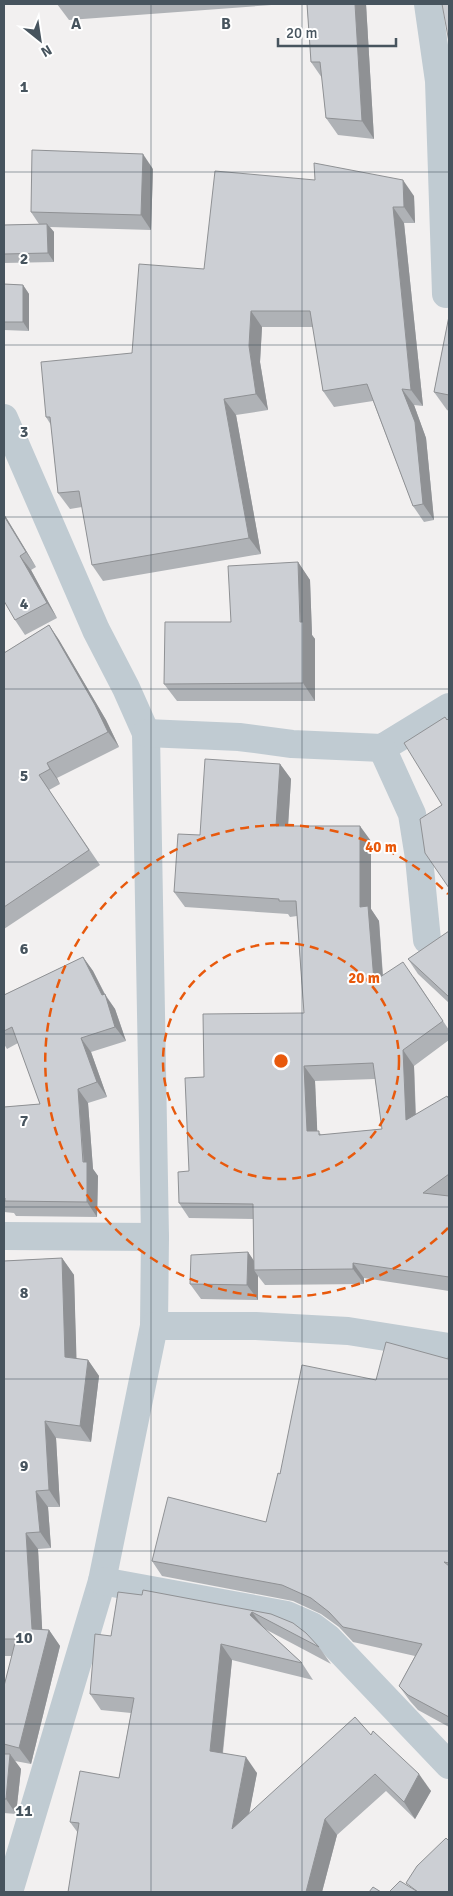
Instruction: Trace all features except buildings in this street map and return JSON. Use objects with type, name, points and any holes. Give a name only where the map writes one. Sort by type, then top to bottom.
[{"type":"street","points":[[428,4],[439,81],[446,294]]},
{"type":"street","points":[[4,418],[96,630],[126,688],[146,733],[155,1237],[154,1326],[102,1581],[9,1892]]},
{"type":"street","points":[[146,733],[239,737],[292,744],[382,748],[449,707]]},
{"type":"street","points":[[382,748],[412,814],[419,858],[427,940]]},
{"type":"street","points":[[4,1236],[155,1237]]},
{"type":"street","points":[[154,1326],[256,1326],[348,1331],[449,1347]]},
{"type":"street","points":[[102,1581],[287,1615],[312,1626],[328,1638],[449,1765]]}]
